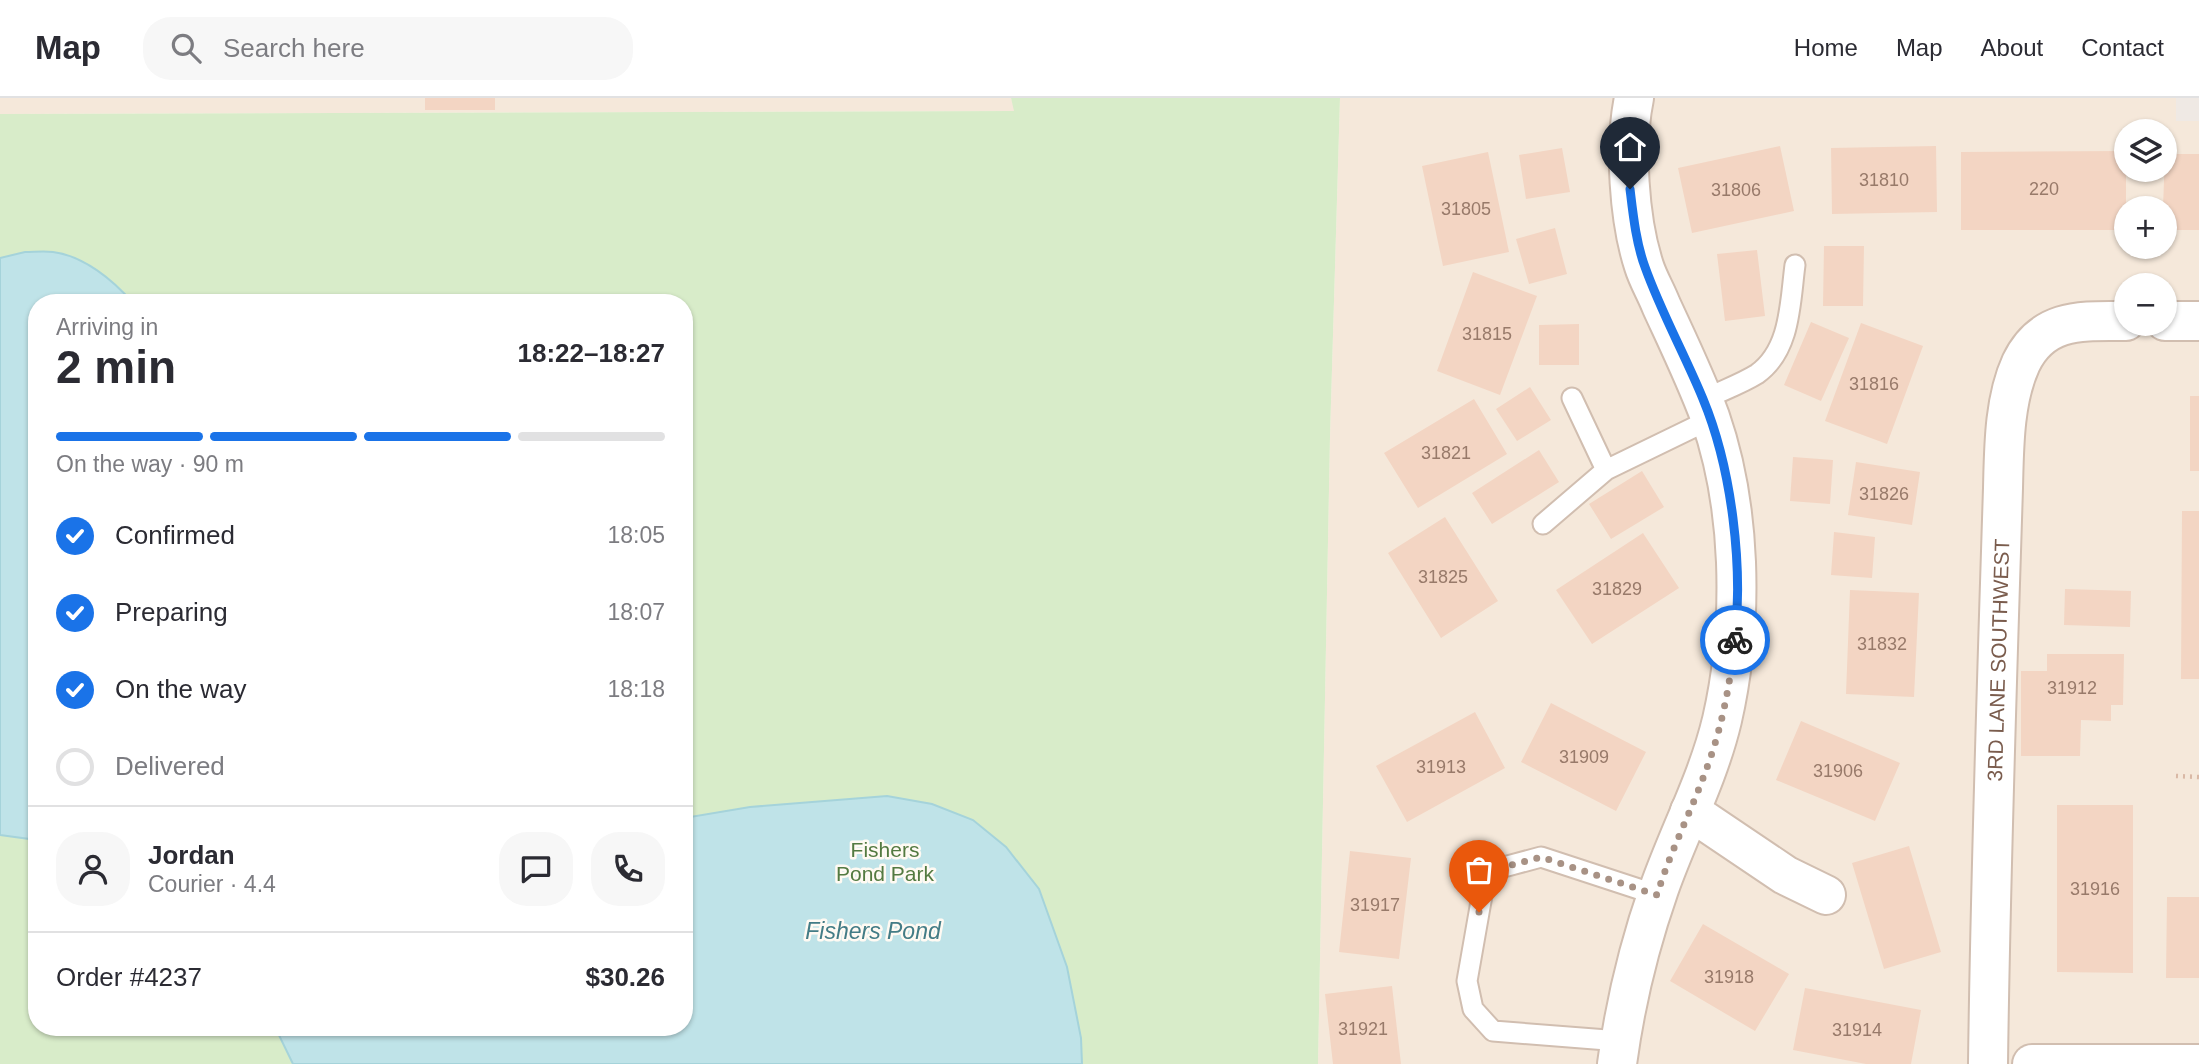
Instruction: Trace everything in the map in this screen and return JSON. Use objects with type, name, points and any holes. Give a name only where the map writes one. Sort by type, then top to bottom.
[{"type":"street","points":[[1618,1053],[1622,1020],[1637,957],[1657,895],[1707,770],[1721,723],[1732,673],[1737,625],[1736,561],[1726,477],[1707,410],[1644,266],[1629,174],[1630,116],[1634,98]]},
{"type":"street","name":"3RD LANE SOUTHWEST","points":[[1988,1064],[1990,887],[2004,466],[2009,409],[2022,362],[2045,334],[2078,321],[2114,321]]},
{"type":"street","points":[[2177,321],[2199,321]]},
{"type":"street","points":[[1690,811],[1785,875],[1826,895]]},
{"type":"street","points":[[2032,1064],[2199,1064]]},
{"type":"lane","points":[[1544,524],[1606,470],[1707,410],[1758,373],[1781,347],[1795,265]]},
{"type":"lane","points":[[1572,398],[1606,470]]},
{"type":"lane","points":[[1618,1053],[1493,1031],[1473,1009],[1467,981],[1483,890],[1500,868],[1541,857],[1657,895]]},
{"type":"path","points":[[2176,776],[2199,777]]},
{"type":"shaded area","points":[[0,98],[1011,98],[1015,111],[0,114]]},
{"type":"shaded area","points":[[1340,98],[2176,98],[2176,119],[2114,119],[2114,182],[2177,182],[2177,120],[2199,121],[2199,1064],[1318,1064],[1330,437]]},
{"type":"shaded area","points":[[2176,98],[2199,98],[2199,121],[2176,119]]},
{"type":"green space","name":"Fishers Pond Park","points":[[1011,98],[1340,98],[1330,437],[1318,1064],[0,1064],[0,114],[1014,111]]},
{"type":"water","points":[[25,252],[65,254],[87,264],[124,294],[28,294],[28,839],[0,835],[0,258]]},
{"type":"water","name":"Fishers Pond","points":[[887,796],[932,804],[973,820],[1006,847],[1039,889],[1067,967],[1081,1038],[1082,1064],[293,1064],[279,1036],[693,1036],[693,816],[750,807]]},
{"type":"building","points":[[425,98],[495,98],[495,110],[425,110]]},
{"type":"building","points":[[1780,146],[1794,211],[1692,233],[1678,168]]},
{"type":"building","points":[[1936,146],[1937,212],[1832,214],[1831,148]]},
{"type":"building","points":[[1562,148],[1570,192],[1526,199],[1519,155]]},
{"type":"building","points":[[2114,151],[2114,182],[2126,182],[2126,196],[2114,196],[2114,230],[1961,230],[1961,152]]},
{"type":"building","points":[[1488,152],[1509,252],[1443,266],[1422,166]]},
{"type":"building","points":[[2177,154],[2199,154],[2199,230],[2177,230],[2177,196],[2163,196],[2164,182],[2177,182]]},
{"type":"building","points":[[1555,228],[1567,274],[1529,284],[1516,239]]},
{"type":"building","points":[[1824,246],[1864,246],[1863,306],[1823,306]]},
{"type":"building","points":[[1757,250],[1765,316],[1725,321],[1717,254]]},
{"type":"building","points":[[1473,272],[1537,296],[1500,395],[1437,371]]},
{"type":"building","points":[[1811,322],[1849,338],[1821,401],[1784,385]]},
{"type":"building","points":[[1861,323],[1923,346],[1887,444],[1825,421]]},
{"type":"building","points":[[1579,324],[1579,365],[1539,365],[1539,325]]},
{"type":"building","points":[[1530,387],[1551,420],[1517,441],[1496,409]]},
{"type":"building","points":[[2190,396],[2199,396],[2199,471],[2190,471]]},
{"type":"building","points":[[1474,399],[1507,454],[1418,508],[1384,453]]},
{"type":"building","points":[[1539,450],[1559,482],[1492,524],[1472,493]]},
{"type":"building","points":[[1793,457],[1833,460],[1830,504],[1790,501]]},
{"type":"building","points":[[1856,462],[1920,472],[1912,525],[1848,515]]},
{"type":"building","points":[[1642,471],[1664,507],[1611,539],[1589,504]]},
{"type":"building","points":[[2182,511],[2199,511],[2199,679],[2181,679]]},
{"type":"building","points":[[1445,517],[1498,601],[1441,638],[1388,553]]},
{"type":"building","points":[[1834,532],[1875,537],[1872,578],[1831,575]]},
{"type":"building","points":[[1643,533],[1679,588],[1592,644],[1556,590]]},
{"type":"building","points":[[2065,589],[2131,591],[2130,627],[2064,625]]},
{"type":"building","points":[[1850,590],[1919,593],[1914,697],[1846,694]]},
{"type":"building","points":[[2047,654],[2124,654],[2123,705],[2111,705],[2111,721],[2081,720],[2080,756],[2021,756],[2021,671],[2047,671]]},
{"type":"building","points":[[1551,703],[1646,752],[1616,811],[1521,762]]},
{"type":"building","points":[[1475,712],[1505,768],[1407,822],[1376,766]]},
{"type":"building","points":[[1801,721],[1900,763],[1875,821],[1776,780]]},
{"type":"building","points":[[2057,805],[2133,805],[2133,973],[2057,972]]},
{"type":"building","points":[[1909,846],[1941,952],[1884,969],[1852,863]]},
{"type":"building","points":[[1350,851],[1411,858],[1399,959],[1339,952]]},
{"type":"building","points":[[2167,897],[2199,897],[2199,978],[2166,978]]},
{"type":"building","points":[[1703,924],[1789,974],[1755,1031],[1670,981]]},
{"type":"building","points":[[1392,986],[1401,1064],[1333,1064],[1325,994]]},
{"type":"building","points":[[1805,988],[1921,1010],[1911,1064],[1866,1064],[1793,1050]]},
{"type":"way so far","points":[[1479,912],[1483,890],[1500,868],[1541,857],[1657,895],[1707,770],[1732,673],[1735,640]]},
{"type":"route","points":[[1630,189],[1644,266],[1703,400],[1722,458],[1736,561],[1735,640]]}]
